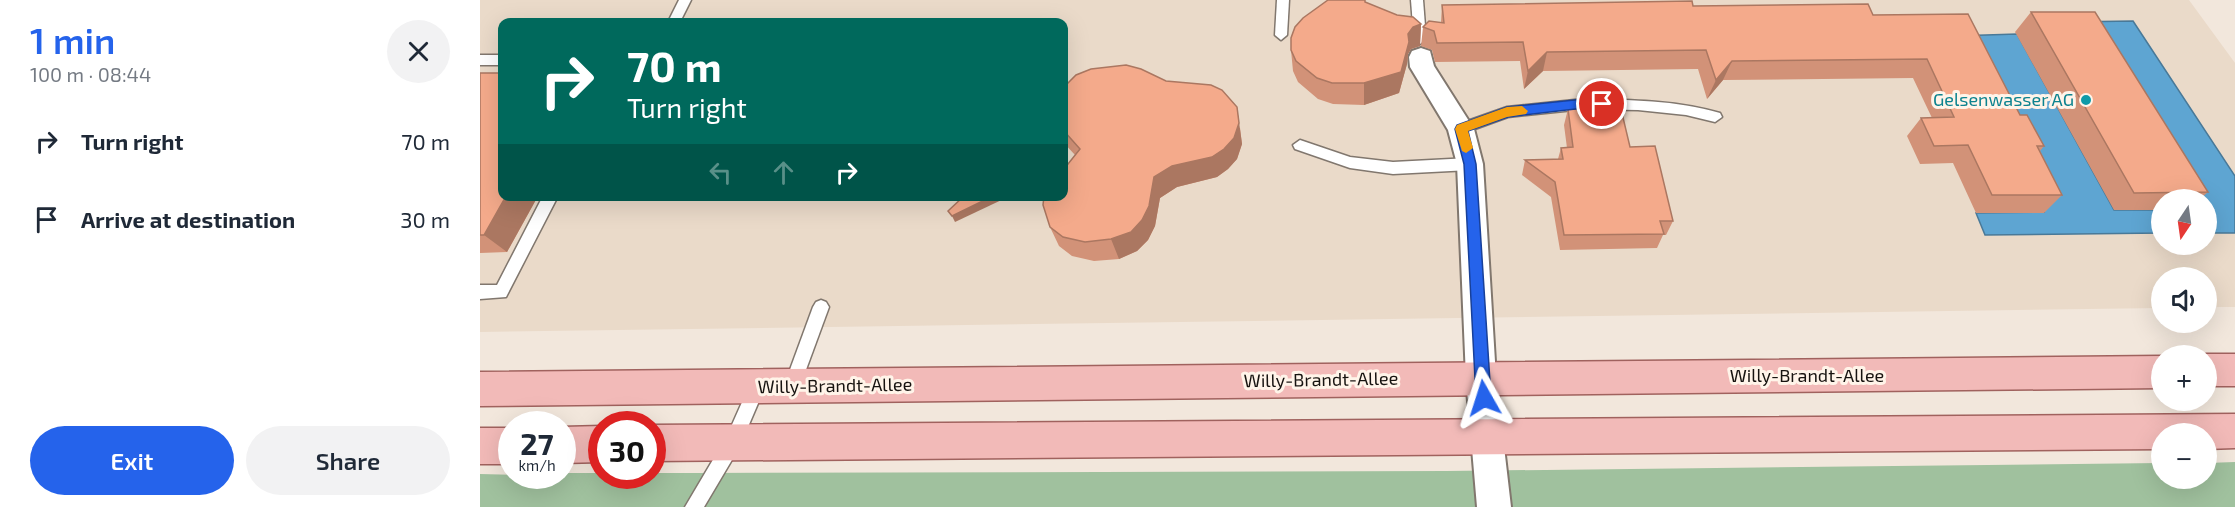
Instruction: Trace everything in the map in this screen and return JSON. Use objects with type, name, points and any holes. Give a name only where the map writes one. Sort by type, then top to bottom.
[{"type":"main road","points":[[2217,370],[2235,370]]},
{"type":"main road","name":"Willy-Brandt-Allee","points":[[480,389],[2151,372]]},
{"type":"main road","points":[[666,443],[2235,431]]},
{"type":"main road","points":[[480,446],[498,446]]},
{"type":"street","points":[[1420,49],[1422,67],[1461,129],[1470,164],[1481,378],[1494,507]]},
{"type":"lane","points":[[676,18],[685,0]]},
{"type":"lane","points":[[1281,35],[1283,0]]},
{"type":"lane","points":[[1417,0],[1420,49]]},
{"type":"lane","points":[[480,60],[498,60]]},
{"type":"lane","points":[[1461,129],[1507,112],[1584,104],[1650,106],[1686,110],[1715,117]]},
{"type":"lane","points":[[1300,145],[1350,162],[1393,168],[1470,164]]},
{"type":"lane","points":[[480,292],[501,292],[548,201]]},
{"type":"lane","points":[[792,386],[822,307]]},
{"type":"lane","points":[[694,507],[733,442],[757,387]]},
{"type":"shaded area","points":[[480,0],[2189,0],[2235,63],[2235,307],[2217,307],[2217,267],[2151,267],[2151,308],[480,332]]},
{"type":"green space","points":[[2235,462],[2235,507],[480,507],[480,474],[498,474],[498,489],[576,489],[576,473],[588,473],[588,489],[666,489],[666,473],[1447,471],[2151,463],[2151,489],[2217,489],[2217,463]]},
{"type":"water","points":[[2133,21],[2235,176],[2235,233],[2217,233],[2217,189],[2174,189],[2069,22]]},
{"type":"water","points":[[2017,34],[2114,210],[2151,210],[2151,233],[1985,235],[1976,213],[2044,212],[1955,36]]},
{"type":"building","points":[[1328,0],[1365,0],[1365,2],[1397,15],[1413,17],[1421,24],[1413,27],[1408,34],[1409,42],[1401,72],[1364,83],[1332,83],[1317,78],[1296,61],[1291,50],[1291,38],[1295,27],[1303,18]]},
{"type":"building","points":[[1692,1],[1693,6],[1868,4],[1873,15],[1968,14],[2020,115],[2027,115],[2044,146],[2037,146],[2062,195],[1992,195],[1968,145],[1934,146],[1921,118],[1954,117],[1927,59],[1732,61],[1716,80],[1706,50],[1547,52],[1528,71],[1523,42],[1437,43],[1434,31],[1423,27],[1429,21],[1444,23],[1442,5]]},
{"type":"building","points":[[2031,12],[2095,12],[2206,189],[2151,189],[2151,193],[2134,193]]},
{"type":"building","points":[[1126,65],[1141,69],[1166,81],[1211,85],[1222,90],[1237,107],[1239,123],[1234,138],[1212,157],[1172,166],[1154,177],[1149,206],[1142,220],[1131,232],[1111,239],[1085,242],[1063,237],[1050,227],[1043,205],[1043,201],[1068,201],[1068,164],[1080,149],[1068,136],[1068,83],[1076,75],[1091,69]]},
{"type":"building","points":[[480,73],[498,73],[498,201],[503,201],[484,235],[480,235]]},
{"type":"building","points":[[1568,109],[1621,109],[1630,147],[1655,146],[1673,221],[1660,221],[1664,234],[1564,235],[1555,182],[1525,160],[1563,159],[1561,148],[1573,147]]},
{"type":"building","points":[[959,201],[983,201],[952,216],[948,211]]},
{"type":"slow traffic","points":[[1466,148],[1461,129],[1507,112],[1522,111]]},
{"type":"place","name":"Gelsenwasser AG","points":[[2086,100]]},
{"type":"route","points":[[1484,398],[1481,378],[1470,164],[1461,129],[1507,112],[1602,104]]}]
